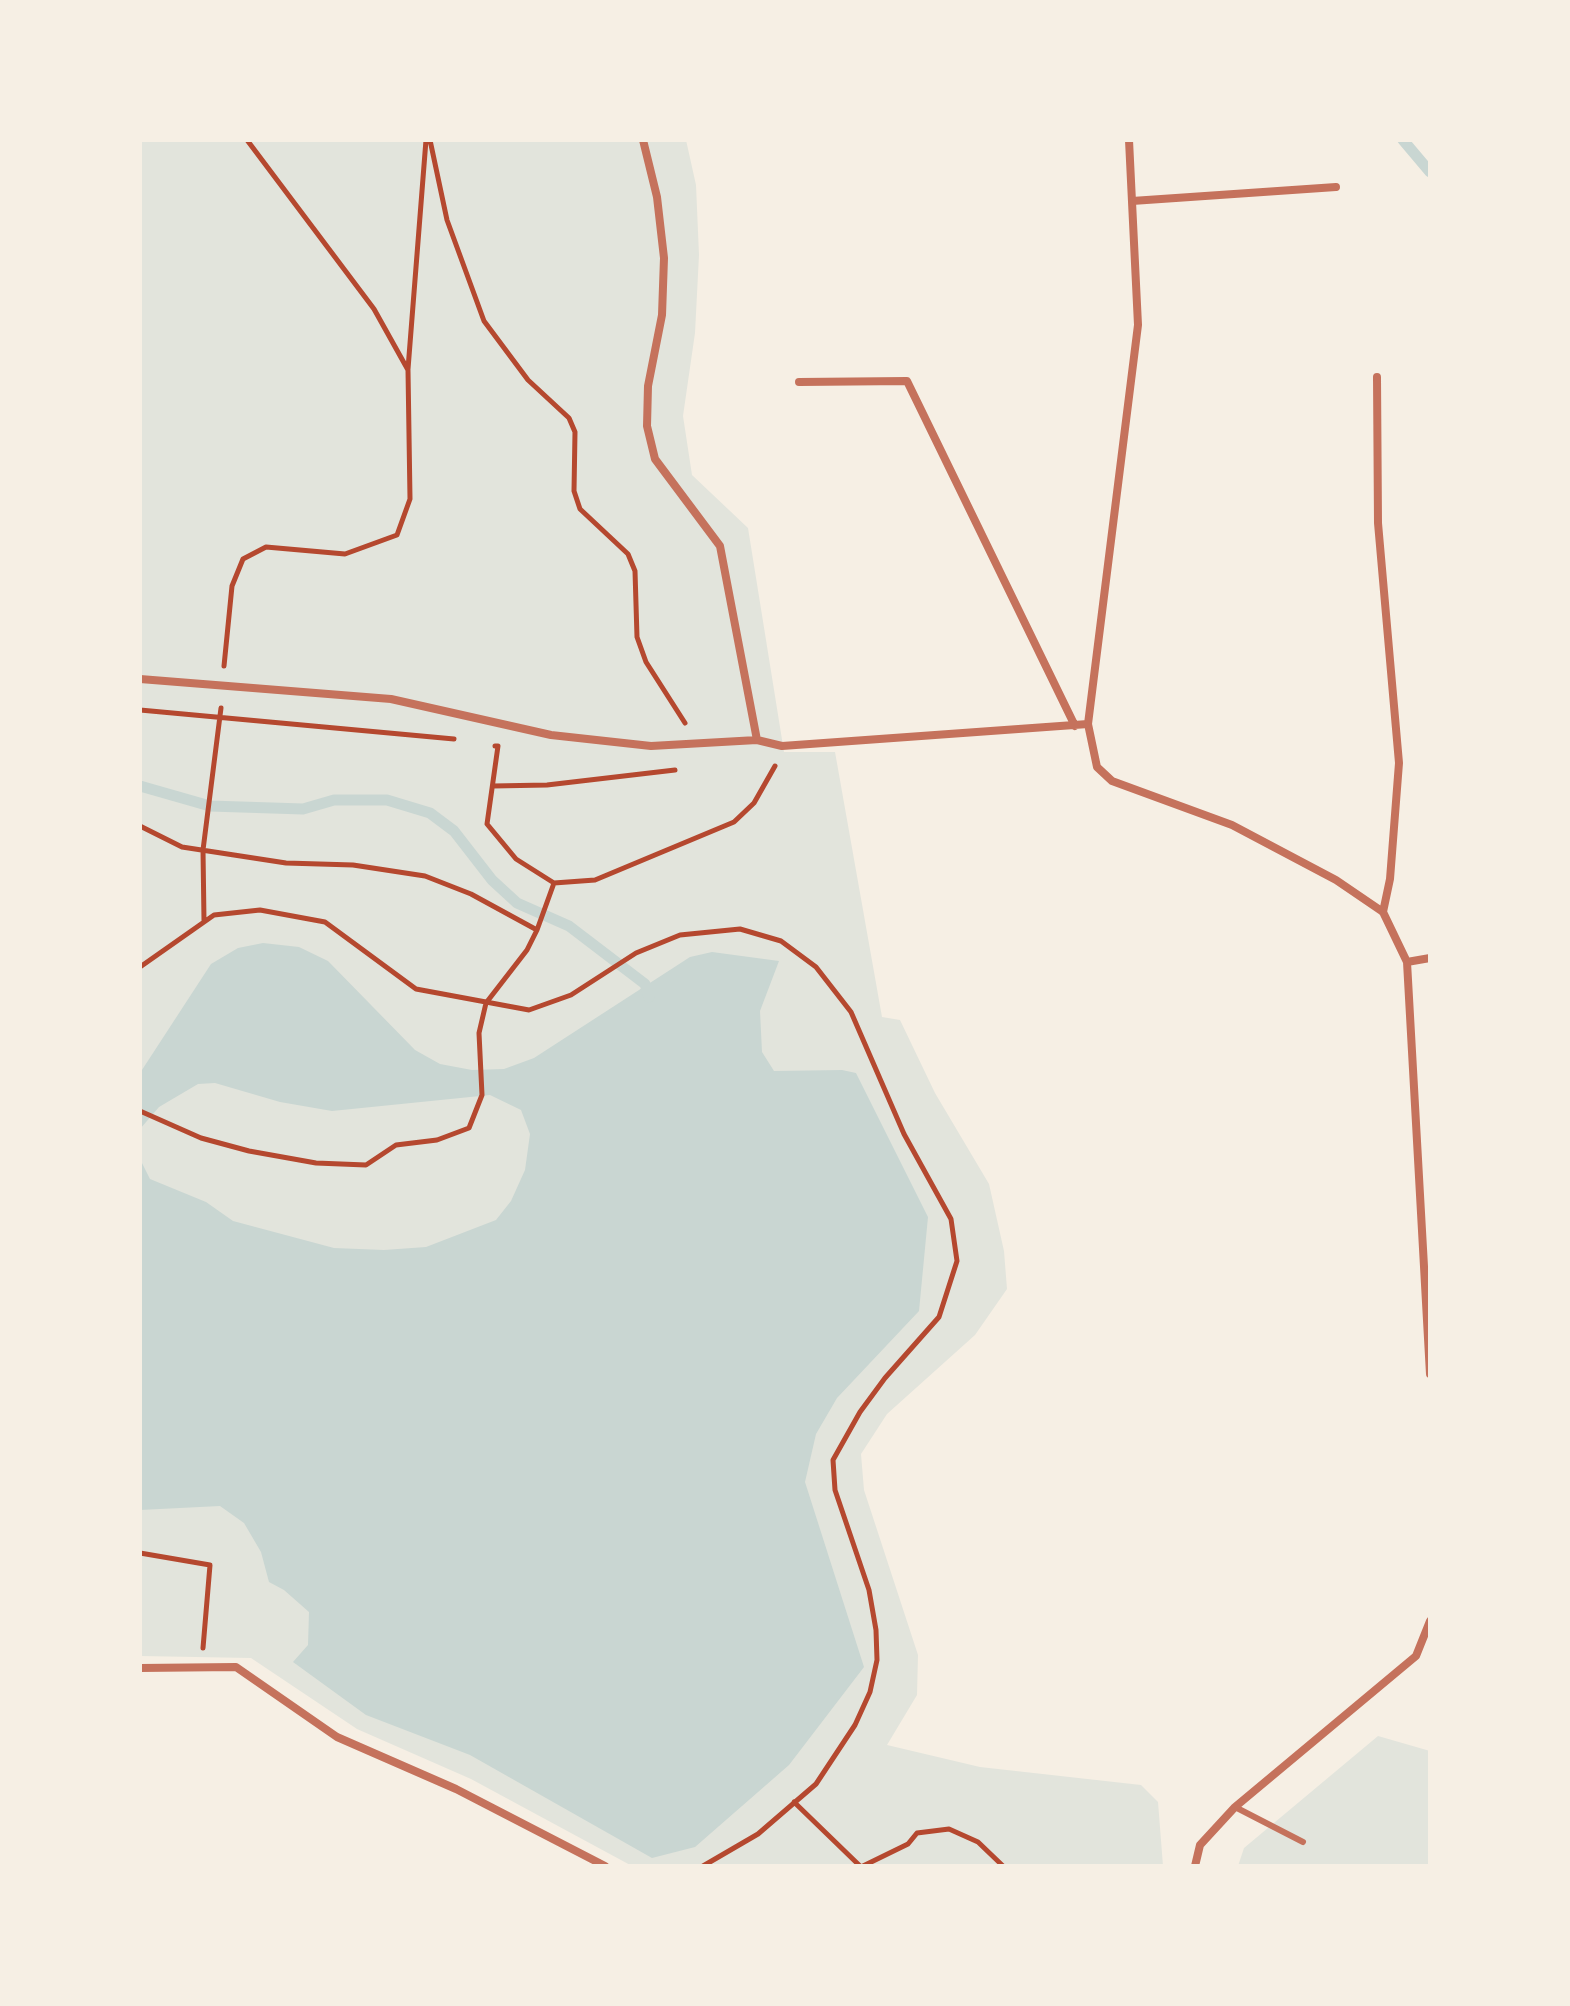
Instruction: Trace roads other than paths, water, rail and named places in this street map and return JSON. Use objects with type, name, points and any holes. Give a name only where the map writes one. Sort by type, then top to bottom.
[{"type":"street","points":[[643,140],[657,197],[664,258],[662,315],[648,386],[647,426],[655,459],[720,546],[757,740]]},
{"type":"street","points":[[1129,140],[1138,325],[1088,724],[1097,767],[1112,781],[1232,825],[1336,880],[1383,912],[1407,962],[1430,1374]]},
{"type":"street","points":[[1132,201],[1336,187]]},
{"type":"street","points":[[1377,377],[1378,523],[1399,763],[1390,879],[1383,912]]},
{"type":"street","points":[[799,382],[907,381],[1075,726]]},
{"type":"street","points":[[140,679],[391,699],[596,742],[699,744],[757,740],[782,746],[1088,724]]},
{"type":"street","points":[[1407,962],[1430,958]]},
{"type":"street","points":[[1195,1866],[1200,1845],[1235,1807],[1416,1656],[1430,1621]]},
{"type":"street","points":[[140,1668],[236,1667],[337,1737],[456,1789],[605,1866]]},
{"type":"lane","points":[[1235,1807],[1303,1842]]},
{"type":"waterway","points":[[1403,140],[1430,172]]},
{"type":"waterway","points":[[140,786],[210,806],[303,809],[334,800],[387,800],[430,813],[454,831],[492,880],[517,903],[569,926],[645,984],[649,997]]}]
